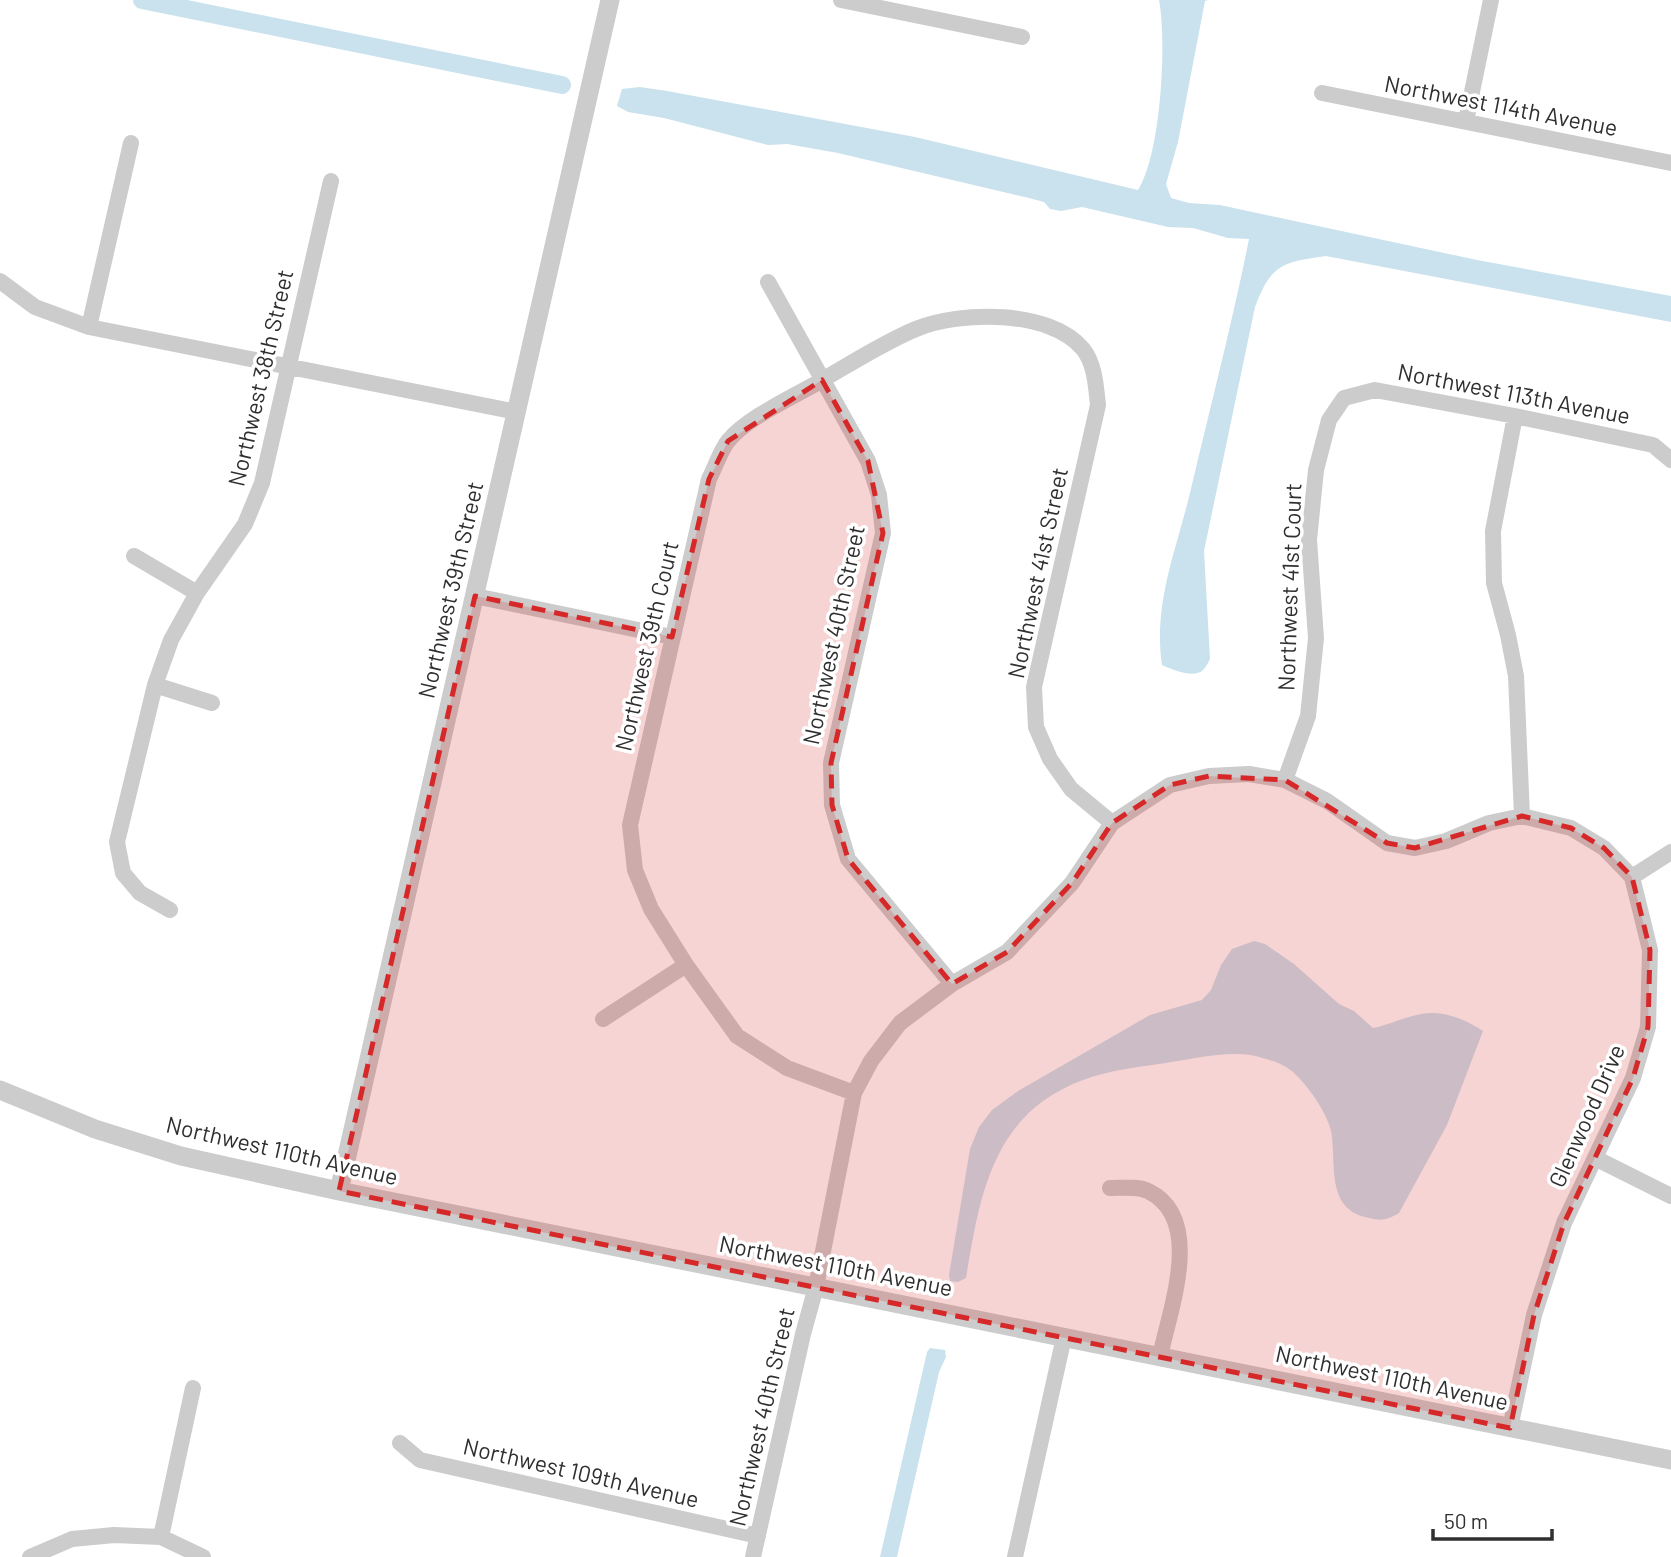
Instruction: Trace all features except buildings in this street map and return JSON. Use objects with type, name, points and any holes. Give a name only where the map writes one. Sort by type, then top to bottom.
[{"type":"street","name":"Northwest 39th Street","points":[[339,1191],[610,0]]},
{"type":"street","points":[[841,0],[918,7],[1022,37]]},
{"type":"street","points":[[1466,121],[1491,0]]},
{"type":"street","name":"Northwest 114th Avenue","points":[[1322,93],[1671,163]]},
{"type":"street","points":[[89,327],[131,143]]},
{"type":"street","name":"Northwest 38th Street","points":[[170,910],[140,893],[123,873],[117,842],[155,685],[171,639],[197,593],[246,523],[262,483],[331,181]]},
{"type":"street","points":[[0,281],[35,307],[89,327],[517,412]]},
{"type":"street","name":"Northwest 40th Street","points":[[768,282],[868,461],[879,495],[883,533],[831,763],[832,805],[848,859],[952,984]]},
{"type":"street","name":"Northwest 41st Street","points":[[822,380],[917,329],[959,317],[996,316],[1028,321],[1062,332],[1083,349],[1094,375],[1098,405],[1034,687],[1036,727],[1050,760],[1071,789],[1112,823]]},
{"type":"street","name":"Northwest 39th Court","points":[[822,380],[758,417],[728,442],[709,480],[630,825],[635,870],[651,909],[685,965],[737,1037],[787,1068],[854,1093]]},
{"type":"street","name":"Northwest 113th Avenue","points":[[1344,398],[1375,390],[1515,416],[1653,445],[1671,460]]},
{"type":"street","name":"Northwest 41st Court","points":[[1285,780],[1308,716],[1316,638],[1310,540],[1316,470],[1329,420],[1344,398]]},
{"type":"street","points":[[1515,416],[1493,531],[1494,583],[1516,676],[1522,816]]},
{"type":"street","points":[[134,556],[197,593]]},
{"type":"street","points":[[475,596],[672,637]]},
{"type":"street","points":[[155,685],[212,703]]},
{"type":"street","points":[[817,1287],[854,1093],[871,1061],[900,1023],[952,984],[1007,952],[1072,884],[1112,823],[1170,785],[1209,776],[1249,774],[1285,780],[1327,802],[1387,844],[1415,848],[1446,841],[1489,823],[1522,816],[1571,828],[1604,848],[1632,877],[1671,852]]},
{"type":"street","name":"Glenwood Drive","points":[[1510,1428],[1534,1315],[1564,1223],[1633,1078],[1648,1027],[1650,950],[1632,877]]},
{"type":"street","points":[[603,1018],[685,965]]},
{"type":"street","name":"Northwest 110th Avenue","points":[[0,1090],[95,1129],[181,1156],[339,1191],[1671,1460]]},
{"type":"street","points":[[1595,1158],[1671,1196]]},
{"type":"street","points":[[1111,1188],[1146,1189],[1160,1199],[1177,1219],[1181,1247],[1160,1356]]},
{"type":"street","name":"Northwest 40th Street","points":[[753,1557],[803,1334],[817,1287]]},
{"type":"street","points":[[1015,1557],[1064,1337]]},
{"type":"street","points":[[162,1537],[193,1388]]},
{"type":"street","name":"Northwest 109th Avenue","points":[[400,1443],[420,1460],[758,1536]]},
{"type":"street","points":[[30,1557],[72,1539],[114,1535],[162,1537],[203,1557]]},
{"type":"highlighted area","points":[[822,380],[868,461],[883,533],[831,763],[832,805],[848,859],[952,984],[1007,952],[1072,883],[1112,823],[1170,785],[1209,776],[1285,780],[1387,843],[1415,848],[1522,816],[1571,828],[1604,848],[1632,877],[1650,950],[1648,1027],[1633,1078],[1564,1223],[1534,1315],[1510,1428],[339,1191],[475,596],[672,637],[709,479],[728,441]]},
{"type":"water","points":[[1159,0],[1208,0],[1205,1],[1178,142],[1166,184],[1171,198],[1189,203],[1220,205],[1477,260],[1671,296],[1671,322],[1326,256],[1299,260],[1280,268],[1267,282],[1255,307],[1204,551],[1210,659],[1203,670],[1194,674],[1162,665],[1160,642],[1163,599],[1221,366],[1249,239],[1228,238],[1193,228],[1168,227],[1082,207],[1061,211],[1050,209],[1044,202],[1029,198],[838,153],[787,144],[768,145],[664,118],[628,112],[617,106],[622,89],[640,87],[667,91],[915,137],[1138,190],[1146,173],[1157,125],[1162,69]]},
{"type":"water","points":[[1254,941],[1265,944],[1294,964],[1339,1004],[1354,1011],[1373,1028],[1415,1015],[1437,1013],[1461,1019],[1483,1031],[1447,1125],[1399,1213],[1386,1219],[1375,1219],[1352,1212],[1344,1204],[1335,1182],[1333,1143],[1325,1114],[1300,1079],[1279,1063],[1255,1056],[1230,1054],[1124,1069],[1083,1080],[1053,1095],[1029,1113],[1010,1135],[985,1187],[966,1278],[958,1282],[950,1281],[970,1149],[979,1127],[992,1110],[1018,1091],[1150,1015],[1202,1000],[1211,990],[1221,965],[1232,949]]},
{"type":"water","points":[[930,1348],[945,1350],[946,1357],[939,1372],[897,1557],[880,1557],[927,1352]]},
{"type":"waterway","points":[[142,0],[562,85]]}]
